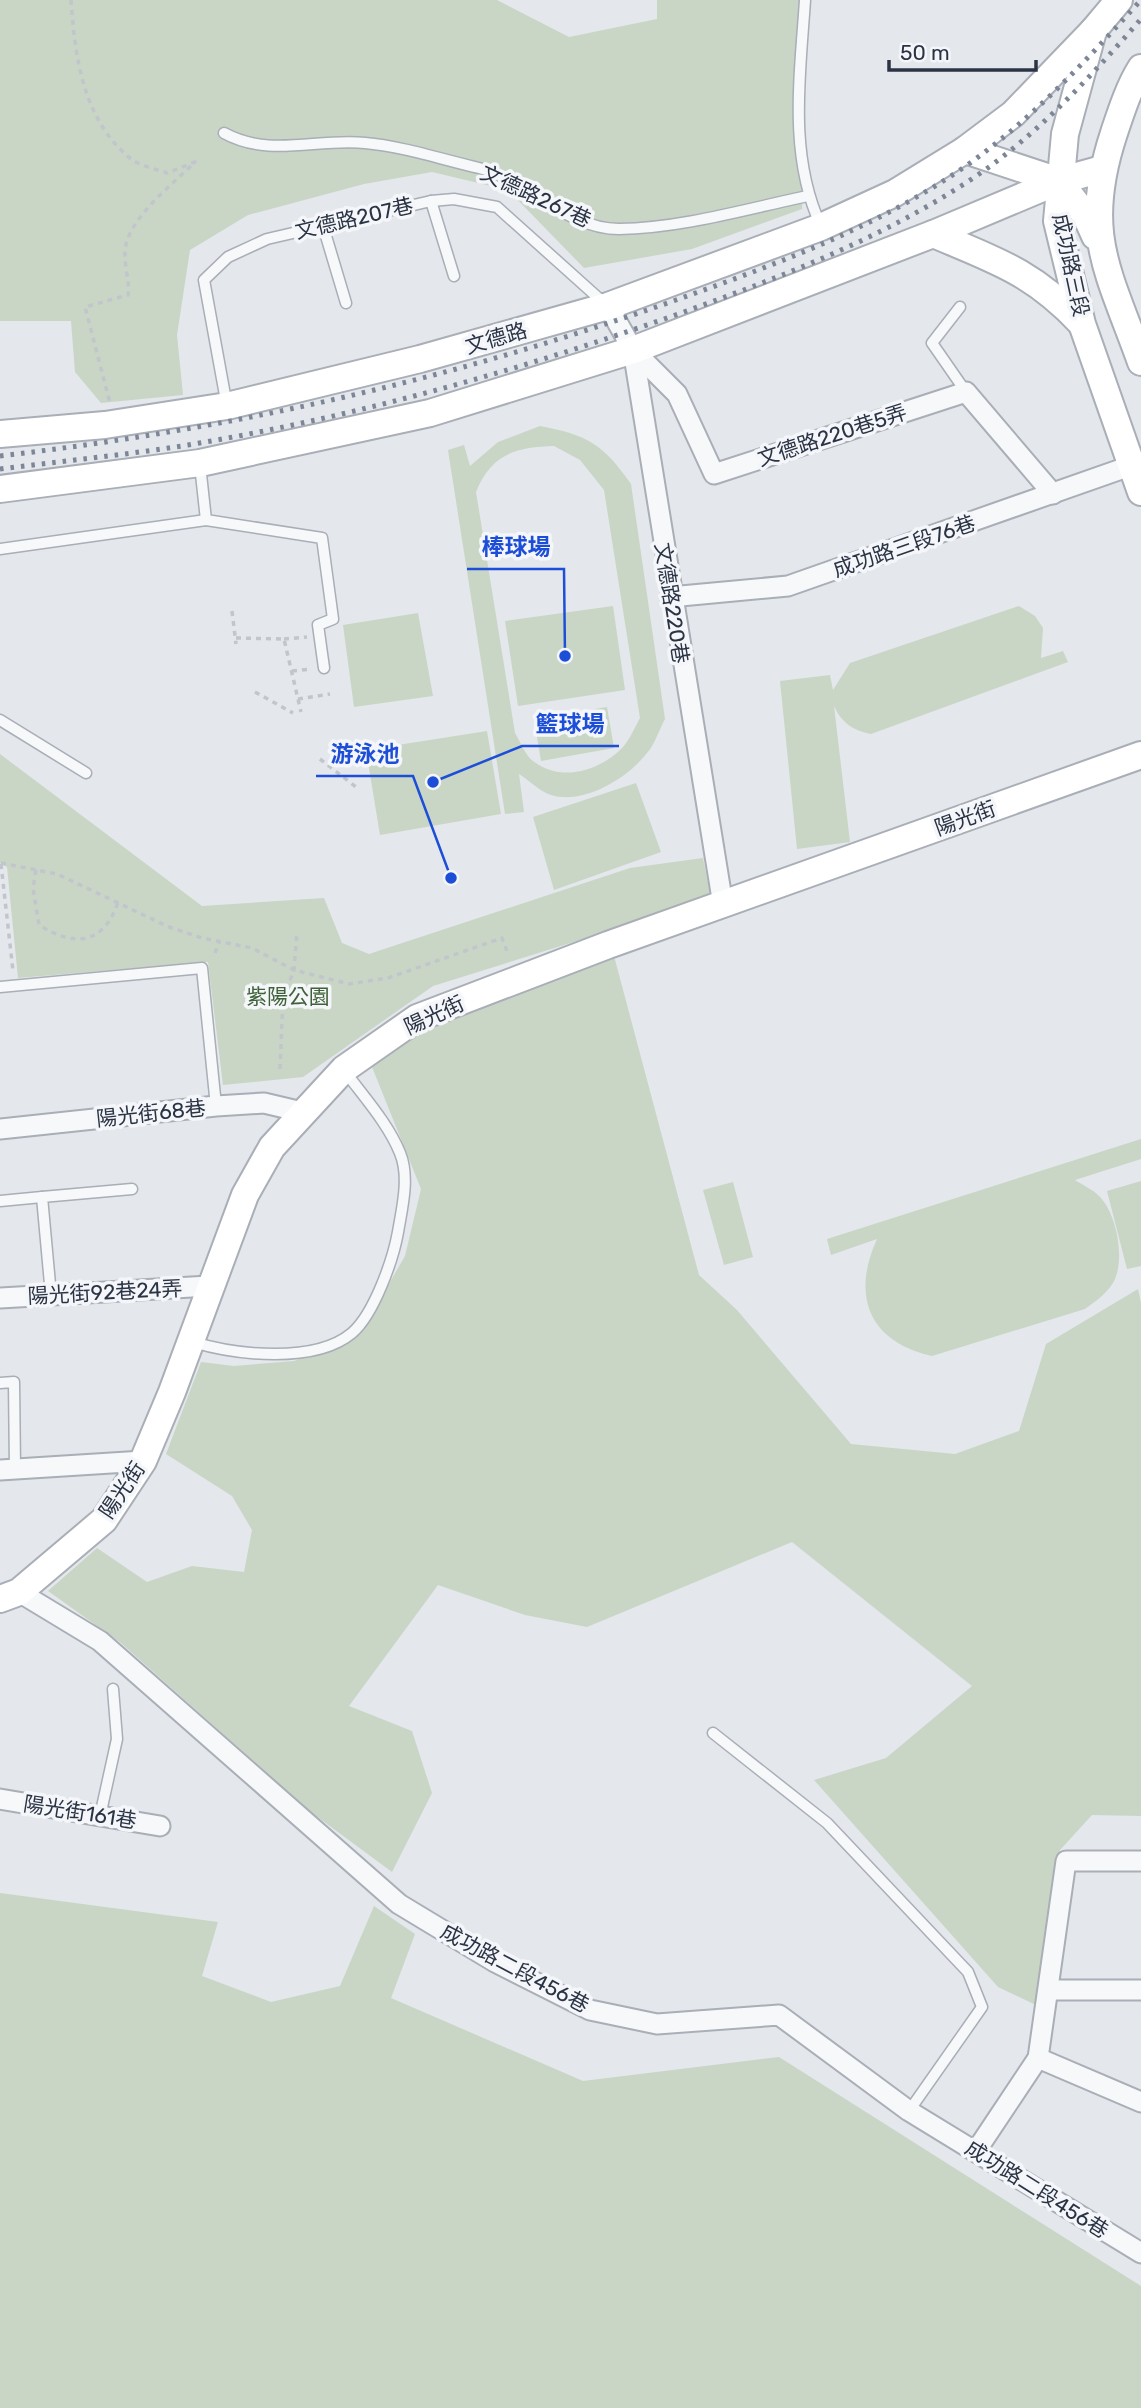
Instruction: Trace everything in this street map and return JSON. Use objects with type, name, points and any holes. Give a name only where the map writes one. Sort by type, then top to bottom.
[{"type":"main road","name":"成功路三段","points":[[1119,0],[1093,31],[1065,134],[1057,221],[1082,324],[1141,492]]},
{"type":"main road","name":"文德路","points":[[0,434],[105,425],[228,407],[420,359],[608,306],[821,227],[895,193],[965,150],[1013,114],[1093,31]]},
{"type":"main road","name":"成功路三段","points":[[1141,68],[1102,169],[1097,208],[1099,244],[1141,362]]},
{"type":"main road","points":[[965,150],[1059,181],[1086,216],[1099,244]]},
{"type":"main road","points":[[0,489],[200,463],[430,413],[633,350],[933,234],[1059,181],[1102,169]]},
{"type":"main road","points":[[933,234],[1026,274],[1059,299],[1082,324]]},
{"type":"main road","name":"陽光街","points":[[10,1596],[104,1520],[143,1461],[191,1342],[209,1286],[245,1195],[272,1147],[344,1069],[417,1018],[1141,755]]},
{"type":"street","name":"文德路220巷","points":[[608,306],[633,350],[670,597],[723,905]]},
{"type":"street","name":"文德路220巷5弄","points":[[633,350],[677,394],[714,474],[965,392]]},
{"type":"street","points":[[965,392],[1053,494]]},
{"type":"street","name":"成功路三段76巷","points":[[670,597],[788,586],[1130,466]]},
{"type":"street","name":"陽光街68巷","points":[[0,1129],[216,1106],[264,1104],[302,1112]]},
{"type":"street","name":"陽光街92巷24弄","points":[[0,1298],[209,1286]]},
{"type":"street","points":[[8,1470],[143,1461]]},
{"type":"street","name":"成功路二段456巷","points":[[10,1596],[100,1641],[400,1904],[495,1962],[590,2010],[657,2024],[779,2015],[909,2111],[1141,2252]]},
{"type":"street","name":"陽光街161巷","points":[[0,1799],[160,1826]]},
{"type":"street","points":[[975,2151],[1038,2058],[1066,1861],[1141,1861]]},
{"type":"street","points":[[1049,1990],[1141,1990]]},
{"type":"street","points":[[1038,2058],[1141,2102]]},
{"type":"lane","points":[[805,0],[797,115],[808,196],[821,227]]},
{"type":"lane","name":"文德路267巷","points":[[224,132],[243,143],[289,147],[365,142],[484,169],[580,221],[617,229],[664,225],[808,196]]},
{"type":"lane","name":"文德路207巷","points":[[228,407],[204,280],[228,257],[267,239],[431,201],[454,199],[498,207],[608,306]]},
{"type":"lane","points":[[431,201],[454,276]]},
{"type":"lane","points":[[323,226],[346,303]]},
{"type":"lane","points":[[960,307],[932,343],[965,392]]},
{"type":"lane","points":[[200,463],[206,520]]},
{"type":"lane","points":[[0,549],[206,520],[322,538],[333,618],[318,625],[324,668]]},
{"type":"lane","points":[[0,720],[86,773]]},
{"type":"lane","points":[[0,987],[202,968],[216,1106]]},
{"type":"lane","points":[[191,1342],[226,1352],[257,1354],[318,1348],[338,1342],[354,1332],[373,1302],[394,1254],[405,1191],[401,1155],[384,1124],[344,1069]]},
{"type":"lane","points":[[0,1201],[132,1189]]},
{"type":"lane","points":[[42,1197],[51,1295]]},
{"type":"lane","points":[[0,1383],[14,1382],[8,1470]]},
{"type":"lane","points":[[100,1816],[117,1740],[113,1689]]},
{"type":"lane","points":[[713,1733],[827,1823],[968,1972],[982,2007],[909,2111]]},
{"type":"path","points":[[71,0],[77,69],[100,124],[132,160],[167,173],[195,162],[144,212],[129,237],[125,250],[128,295],[85,307],[112,408]]},
{"type":"path","points":[[232,611],[236,644]]},
{"type":"path","points":[[236,638],[284,639],[320,636]]},
{"type":"path","points":[[284,639],[301,712]]},
{"type":"path","points":[[255,692],[293,713]]},
{"type":"path","points":[[298,699],[330,694]]},
{"type":"path","points":[[320,760],[356,787]]},
{"type":"path","points":[[14,985],[1,863],[57,873],[169,927],[219,942],[252,948],[294,970],[349,984],[388,978],[447,955],[502,938],[508,954]]},
{"type":"path","points":[[36,870],[33,888],[39,925],[54,935],[81,940],[100,934],[112,919],[119,901]]},
{"type":"path","points":[[280,1069],[283,998],[294,970],[297,932]]},
{"type":"path","points":[[215,953],[219,942]]},
{"type":"green space","points":[[0,0],[497,0],[569,37],[657,19],[657,0],[801,0],[799,73],[793,113],[803,187],[802,209],[692,249],[584,268],[508,190],[432,172],[364,184],[248,215],[190,250],[177,335],[183,395],[101,403],[75,372],[71,321],[0,321]]},
{"type":"green space","points":[[540,426],[571,433],[603,450],[631,484],[665,719],[647,753],[628,772],[604,788],[563,797],[547,793],[519,774],[524,812],[505,814],[448,450],[464,445],[470,466],[498,442]],"holes":[[[554,446],[580,460],[604,490],[640,718],[626,744],[614,755],[592,768],[568,773],[544,768],[533,761],[515,733],[476,492],[489,469],[506,455],[517,451]]]},
{"type":"green space","points":[[613,606],[625,690],[518,706],[505,621]]},
{"type":"green space","points":[[1019,606],[1035,616],[1043,628],[1041,658],[1063,651],[1068,662],[871,734],[848,725],[834,706],[850,842],[797,849],[780,681],[830,675],[833,690],[850,663]]},
{"type":"green space","points":[[418,613],[433,696],[354,707],[343,625]]},
{"type":"green space","points":[[607,707],[614,748],[541,761],[534,719]]},
{"type":"green space","points":[[487,731],[501,814],[380,835],[366,750]]},
{"type":"green space","name":"紫陽公園","points":[[0,754],[202,906],[324,898],[342,943],[369,954],[630,868],[703,858],[711,899],[433,986],[303,1077],[223,1085],[208,962],[18,978],[7,867],[0,863]]},
{"type":"green space","points":[[636,783],[661,852],[554,890],[533,817]]},
{"type":"green space","points":[[614,956],[699,1275],[737,1310],[851,1444],[955,1454],[1019,1431],[1046,1344],[1138,1289],[1141,1303],[1141,1816],[1092,1815],[1060,1850],[1040,2007],[998,1987],[814,1780],[886,1758],[972,1686],[792,1542],[587,1627],[525,1615],[438,1585],[349,1706],[412,1731],[432,1793],[392,1872],[308,1810],[121,1643],[48,1591],[97,1548],[147,1582],[192,1566],[244,1572],[252,1530],[232,1496],[166,1454],[201,1362],[234,1366],[294,1361],[360,1334],[405,1256],[421,1189],[370,1062],[428,1029]]},
{"type":"green space","points":[[1141,1139],[1141,1159],[1075,1180],[1096,1193],[1105,1203],[1118,1237],[1119,1262],[1113,1283],[1085,1309],[932,1356],[893,1340],[880,1328],[871,1314],[866,1297],[866,1279],[869,1260],[877,1239],[831,1255],[827,1239]]},
{"type":"green space","points":[[1141,1181],[1141,1266],[1127,1269],[1107,1191]]},
{"type":"green space","points":[[733,1182],[753,1257],[724,1265],[703,1190]]},
{"type":"green space","points":[[0,1893],[218,1922],[202,1976],[271,2002],[340,1986],[374,1906],[415,1934],[391,1998],[583,2081],[779,2057],[1141,2286],[1141,2408],[0,2408]]},
{"type":"railway","points":[[0,456],[174,431],[342,398],[426,377],[592,329],[821,245],[924,193],[1008,134],[1054,92],[1141,0]]},
{"type":"railway","points":[[0,469],[188,445],[375,406],[560,354],[681,313],[789,272],[894,225],[987,169],[1057,109],[1141,19]]},
{"type":"place","name":"棒球場","points":[[565,656]]},
{"type":"place","name":"籃球場","points":[[433,782]]},
{"type":"place","name":"游泳池","points":[[451,878]]}]
